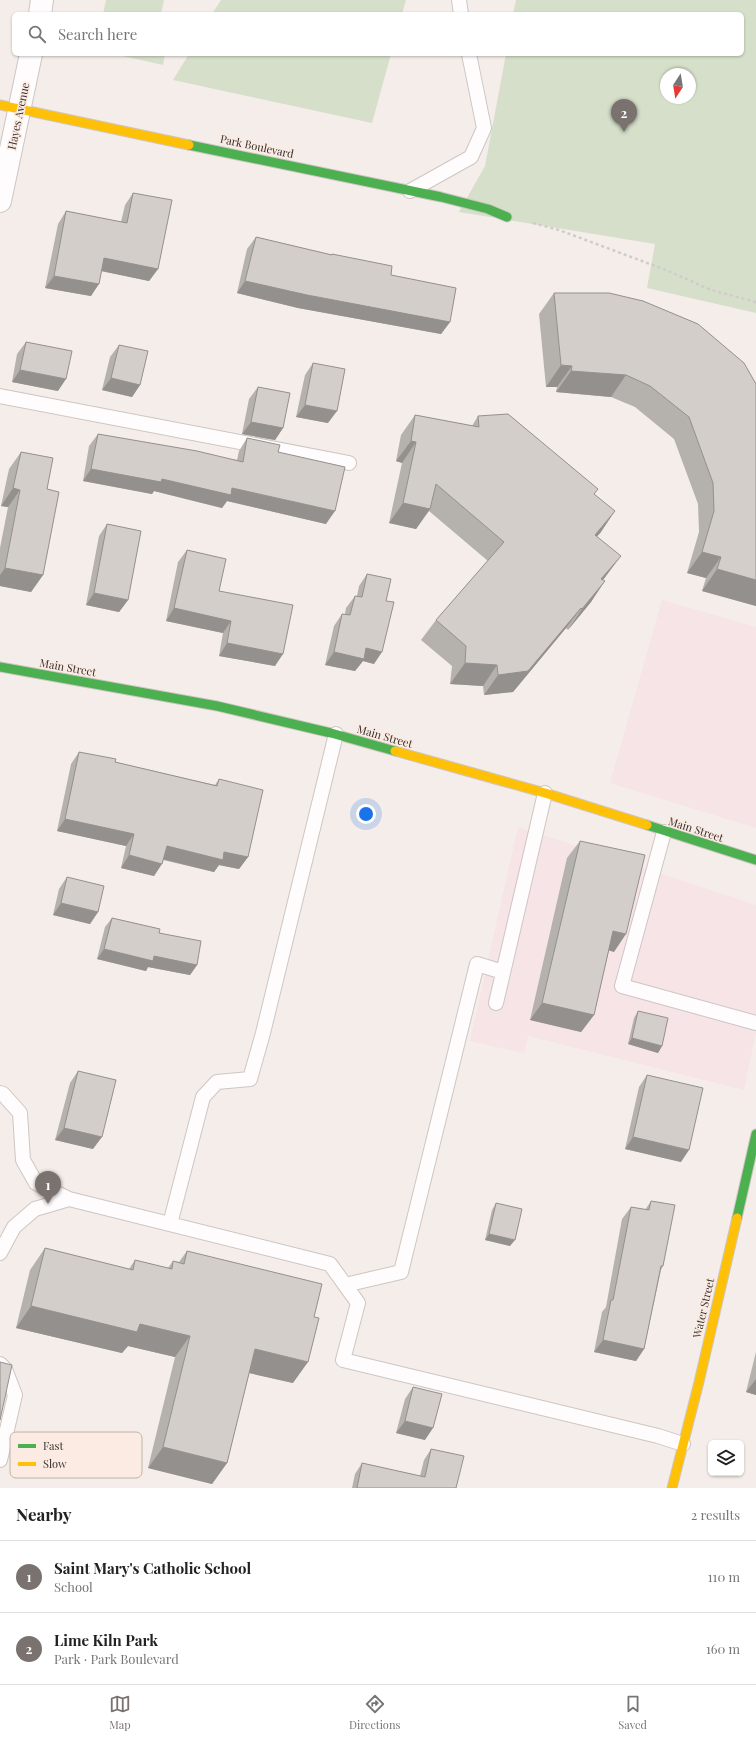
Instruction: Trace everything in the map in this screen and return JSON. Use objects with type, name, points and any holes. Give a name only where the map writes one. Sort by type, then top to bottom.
[{"type":"street","points":[[40,12],[42,0]]},
{"type":"street","name":"Hayes Avenue","points":[[0,201],[10,107],[30,56]]},
{"type":"street","name":"Park Boulevard","points":[[10,107],[410,190],[488,209],[507,217]]},
{"type":"street","name":"Main Street","points":[[0,667],[217,706],[336,734],[544,793],[756,860]]},
{"type":"street","name":"Water Street","points":[[672,1488],[756,1134]]},
{"type":"lane","points":[[459,0],[462,12]]},
{"type":"lane","points":[[410,190],[471,157],[484,128],[469,56]]},
{"type":"lane","points":[[0,396],[349,463]]},
{"type":"lane","points":[[170,1224],[202,1097],[216,1082],[250,1079],[263,1033],[336,734]]},
{"type":"lane","points":[[496,1003],[544,793]]},
{"type":"lane","points":[[664,832],[622,986],[756,1023]]},
{"type":"lane","points":[[345,1285],[401,1272],[477,964],[503,972]]},
{"type":"lane","points":[[0,1093],[3,1094],[20,1113],[23,1160],[36,1183],[69,1199],[330,1264],[358,1303],[343,1360],[658,1436],[683,1444]]},
{"type":"lane","points":[[0,1252],[14,1227],[35,1209],[69,1199]]},
{"type":"lane","points":[[0,1364],[5,1369],[15,1395],[0,1460]]},
{"type":"path","points":[[507,217],[559,230],[666,270],[711,290],[756,302]]},
{"type":"shaded area","points":[[662,600],[756,627],[756,828],[610,783]]},
{"type":"shaded area","points":[[518,827],[756,905],[756,1033],[744,1090],[528,1036],[524,1053],[470,1041]]},
{"type":"green space","points":[[106,0],[164,0],[161,12],[103,12]]},
{"type":"green space","points":[[221,0],[406,0],[403,12],[213,12]]},
{"type":"green space","points":[[516,0],[756,0],[756,313],[647,288],[655,244],[459,212],[485,166],[506,56],[744,56],[744,12],[513,12]]},
{"type":"green space","points":[[123,56],[165,56],[163,65]]},
{"type":"green space","points":[[188,56],[390,56],[372,123],[173,80]]},
{"type":"building","points":[[133,193],[172,200],[158,269],[104,258],[99,284],[54,276],[66,211],[127,223]]},
{"type":"building","points":[[256,237],[332,255],[392,266],[391,275],[456,288],[450,322],[307,295],[245,281]]},
{"type":"building","points":[[554,293],[609,293],[643,301],[698,324],[744,363],[756,384],[756,580],[717,569],[721,557],[702,552],[714,511],[713,483],[689,417],[650,386],[626,375],[571,371],[572,366],[561,365]]},
{"type":"building","points":[[26,342],[72,351],[66,379],[20,370]]},
{"type":"building","points":[[119,345],[148,351],[140,385],[111,378]]},
{"type":"building","points":[[313,363],[345,369],[337,411],[305,405]]},
{"type":"building","points":[[258,387],[290,393],[283,428],[251,422]]},
{"type":"building","points":[[508,414],[598,489],[594,494],[615,511],[595,535],[621,556],[601,579],[605,581],[528,671],[498,675],[497,665],[465,663],[466,646],[436,620],[504,542],[436,484],[430,509],[403,503],[416,442],[411,441],[415,415],[479,427],[478,416]]},
{"type":"building","points":[[98,434],[197,451],[243,462],[247,438],[280,445],[278,452],[345,467],[335,511],[232,488],[231,495],[162,479],[161,482],[91,469]]},
{"type":"building","points":[[21,452],[53,458],[47,489],[59,492],[43,575],[5,568],[20,490],[13,488]]},
{"type":"building","points":[[107,524],[141,531],[128,600],[94,593]]},
{"type":"building","points":[[187,550],[226,559],[219,591],[293,605],[283,654],[227,643],[231,621],[174,608]]},
{"type":"building","points":[[367,574],[391,579],[386,601],[394,602],[382,652],[366,648],[364,659],[334,652],[342,614],[350,615],[355,596],[362,597]]},
{"type":"building","points":[[79,752],[116,759],[115,762],[217,786],[219,779],[263,790],[248,857],[224,852],[223,860],[167,846],[162,864],[129,855],[134,834],[65,819]]},
{"type":"building","points":[[580,841],[645,855],[626,934],[613,931],[594,1015],[542,1003]]},
{"type":"building","points":[[67,877],[104,886],[98,912],[61,903]]},
{"type":"building","points":[[112,918],[160,929],[159,933],[201,941],[197,965],[154,956],[153,961],[104,949]]},
{"type":"building","points":[[638,1011],[668,1018],[662,1046],[632,1038]]},
{"type":"building","points":[[78,1071],[116,1080],[102,1137],[64,1128]]},
{"type":"building","points":[[647,1075],[703,1088],[689,1150],[633,1137]]},
{"type":"building","points":[[651,1201],[675,1205],[644,1349],[603,1340],[611,1300],[613,1300],[631,1207],[649,1210]]},
{"type":"building","points":[[496,1203],[522,1209],[515,1240],[489,1234]]},
{"type":"building","points":[[45,1248],[133,1270],[135,1260],[172,1269],[173,1261],[184,1264],[187,1251],[322,1284],[314,1317],[319,1318],[308,1362],[255,1349],[227,1463],[163,1447],[190,1336],[140,1324],[137,1332],[31,1306]]},
{"type":"building","points":[[0,1362],[12,1365],[0,1420]]},
{"type":"building","points":[[413,1387],[442,1394],[433,1428],[405,1421]]},
{"type":"building","points":[[431,1449],[464,1456],[456,1488],[357,1488],[362,1463],[425,1477]]},
{"type":"traffic: fast","points":[[189,145],[441,197],[488,209],[507,217]]},
{"type":"traffic: fast","points":[[0,667],[217,706],[331,733],[395,751]]},
{"type":"traffic: fast","points":[[647,825],[756,860]]},
{"type":"traffic: fast","points":[[737,1218],[756,1134]]},
{"type":"traffic: slow","points":[[0,105],[189,145]]},
{"type":"traffic: slow","points":[[395,751],[545,793],[647,825]]},
{"type":"traffic: slow","points":[[672,1488],[699,1382],[737,1218]]},
{"type":"place","name":"Lime Kiln Park","points":[[624,132]]},
{"type":"place","name":"Saint Mary's Catholic School","points":[[48,1204]]}]
